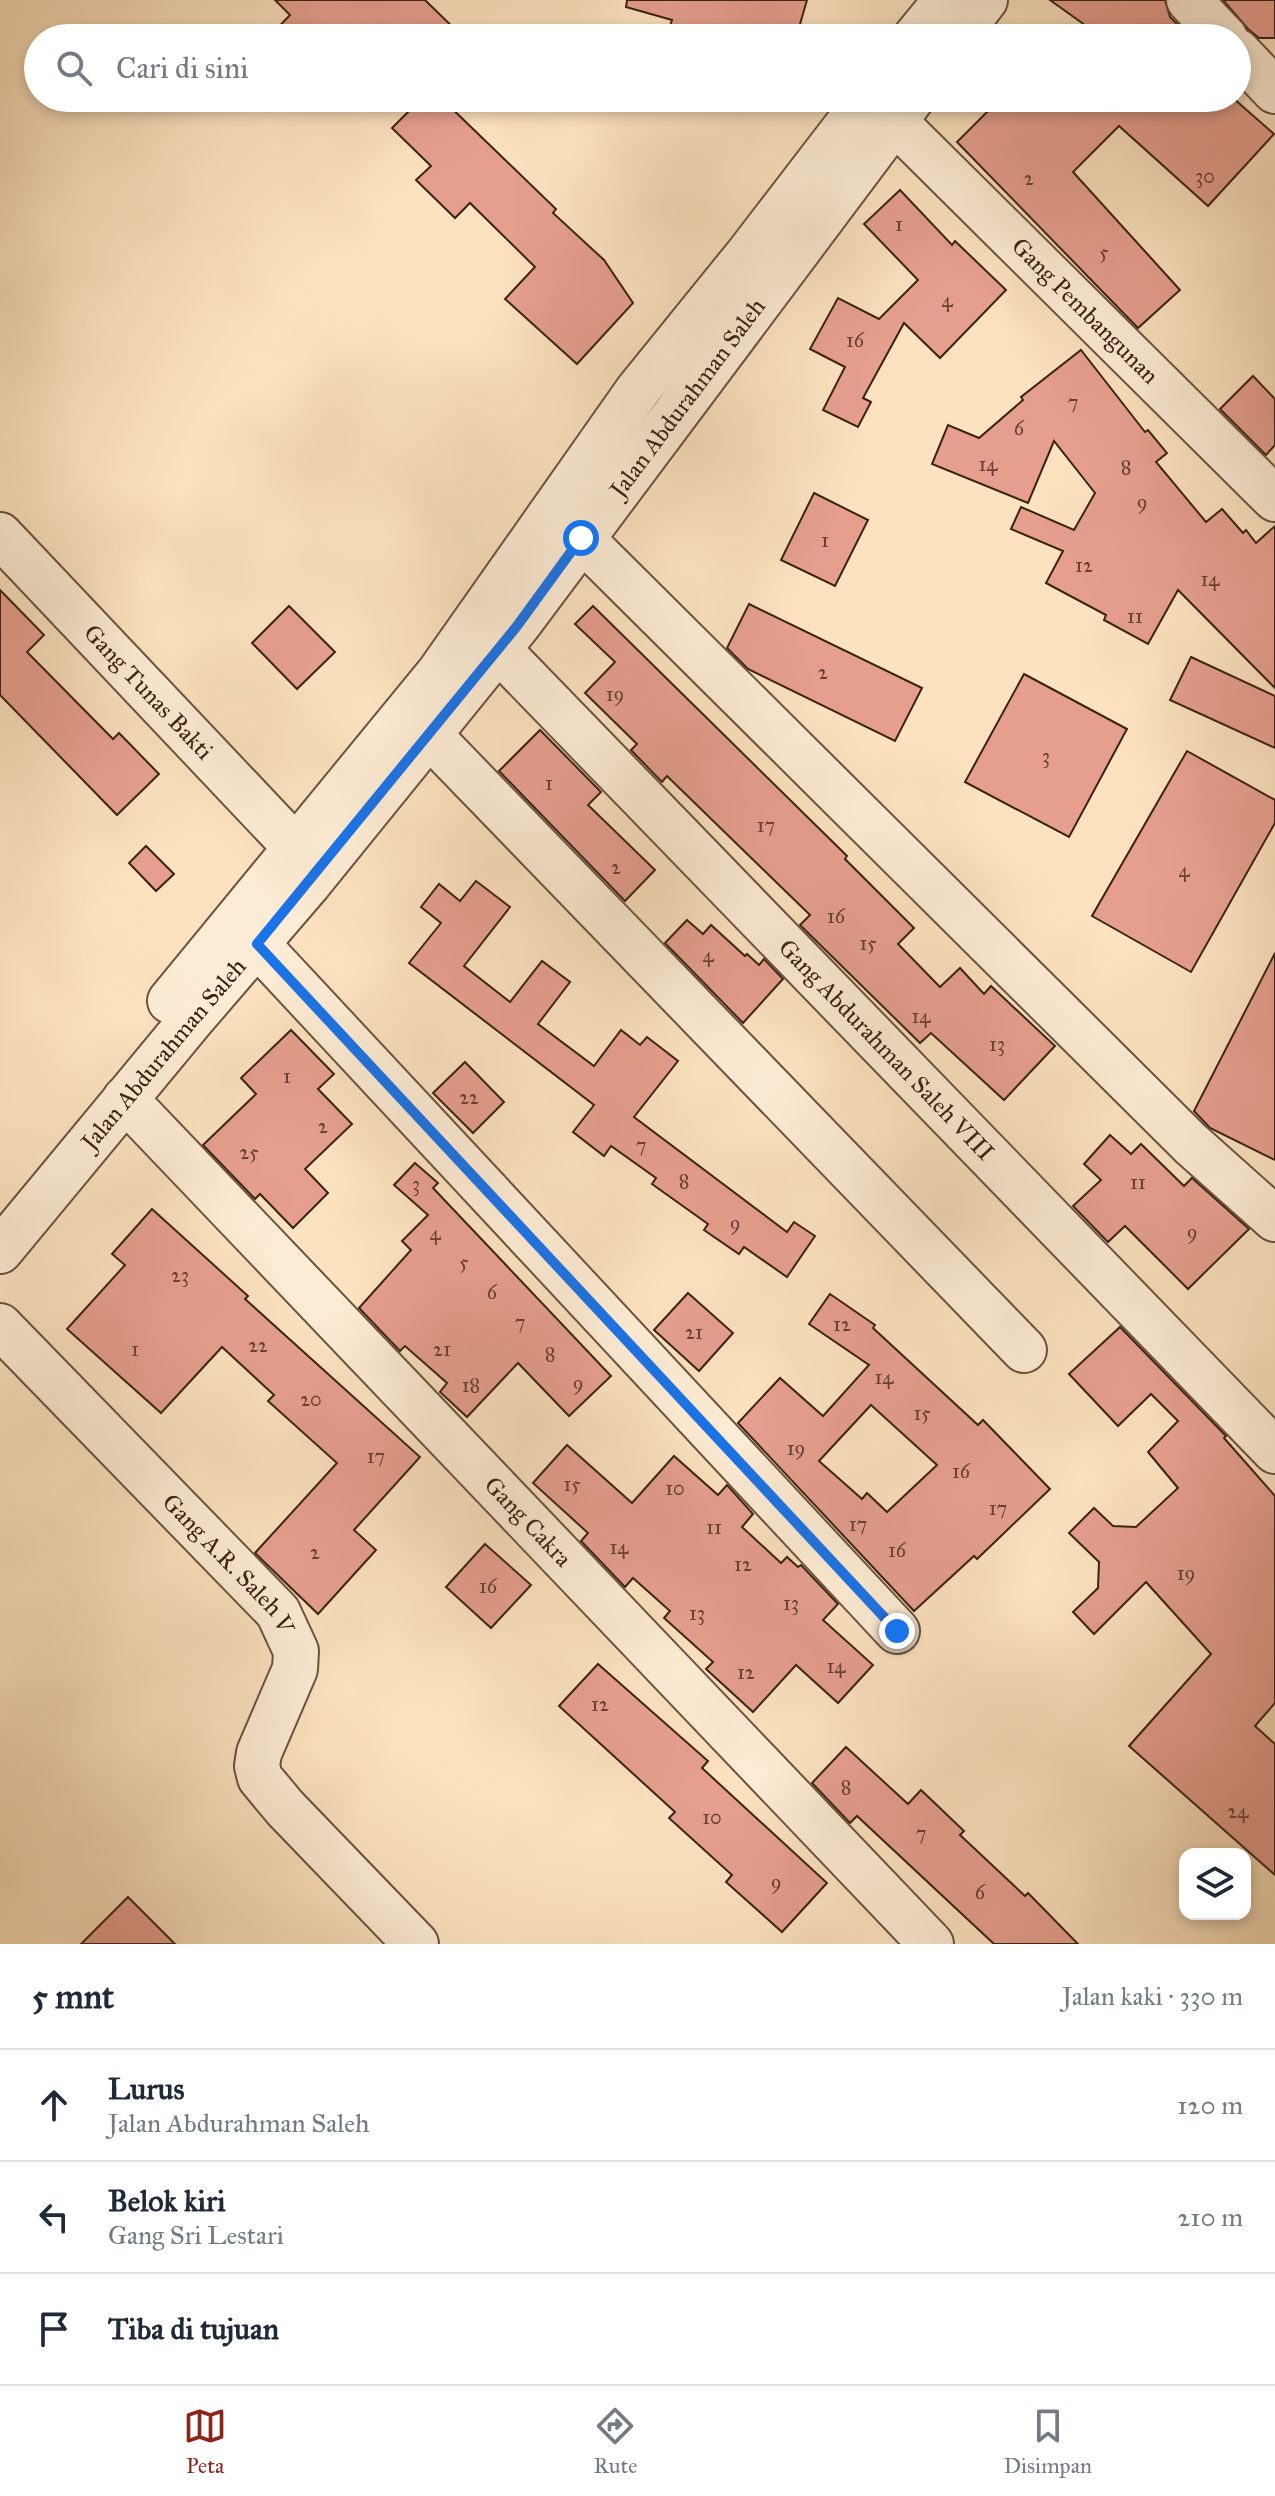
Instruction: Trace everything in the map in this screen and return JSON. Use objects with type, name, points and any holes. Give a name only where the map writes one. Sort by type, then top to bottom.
[{"type":"street","points":[[926,24],[946,0]]},
{"type":"street","points":[[967,24],[985,0]]},
{"type":"street","points":[[1189,0],[1212,24]]},
{"type":"street","points":[[1251,66],[1275,91]]},
{"type":"street","name":"Jalan Abdurahman Saleh","points":[[0,1251],[257,944],[418,722],[439,673],[638,390],[749,253],[886,112]]},
{"type":"street","name":"Jalan Abdurahman Saleh","points":[[0,1206],[297,849],[418,722],[498,649],[888,112]]},
{"type":"street","name":"Gang Pembangunan","points":[[898,112],[1275,499]]},
{"type":"street","name":"Gang Tunas Bakti","points":[[0,535],[297,849]]},
{"type":"street","points":[[581,538],[1191,1144],[1275,1219]]},
{"type":"street","name":"Gang Abdurahman Saleh VIII","points":[[498,649],[1275,1451]]},
{"type":"street","points":[[418,722],[1024,1350]]},
{"type":"street","points":[[257,944],[897,1631]]},
{"type":"street","name":"Gang Cakra","points":[[125,1099],[931,1944]]},
{"type":"street","name":"Gang A.R. Saleh V","points":[[0,1326],[278,1612],[296,1651],[295,1669],[259,1753],[257,1766],[260,1778],[416,1944]]},
{"type":"building","points":[[275,0],[425,0],[450,24],[281,24],[290,15]]},
{"type":"building","points":[[627,0],[807,0],[800,24],[671,24],[672,20],[626,7]]},
{"type":"building","points":[[1050,0],[1165,0],[1170,17],[1177,24],[1083,24]]},
{"type":"building","points":[[1223,0],[1275,0],[1275,38],[1259,38],[1251,31],[1251,24],[1244,24]]},
{"type":"building","points":[[408,112],[456,112],[556,209],[553,213],[604,260],[633,303],[577,364],[505,299],[535,267],[470,203],[455,218],[416,180],[431,166],[392,128]]},
{"type":"building","points":[[987,112],[1249,112],[1274,134],[1208,206],[1119,126],[1073,172],[1180,290],[1138,328],[957,142]]},
{"type":"building","points":[[900,190],[952,245],[955,241],[1006,290],[940,358],[904,323],[863,398],[871,402],[858,427],[823,410],[845,367],[810,349],[838,298],[879,319],[918,280],[864,224]]},
{"type":"building","points":[[1081,350],[1145,432],[1148,430],[1167,453],[1156,462],[1206,522],[1222,509],[1256,543],[1275,526],[1275,688],[1178,590],[1148,644],[1104,620],[1106,615],[1046,583],[1063,551],[1011,529],[1021,507],[1074,530],[1095,493],[1054,441],[1028,503],[932,464],[948,425],[979,438],[1023,400],[1021,397]]},
{"type":"building","points":[[1253,376],[1275,399],[1275,445],[1266,455],[1220,409]]},
{"type":"building","points":[[814,493],[868,520],[835,586],[781,560]]},
{"type":"building","points":[[0,590],[44,635],[27,652],[113,739],[119,733],[159,774],[117,815],[0,695]]},
{"type":"building","points":[[749,604],[922,688],[895,741],[748,669],[727,648]]},
{"type":"building","points":[[289,606],[335,652],[297,689],[252,643]]},
{"type":"building","points":[[593,606],[847,856],[845,859],[914,928],[898,944],[940,987],[960,968],[984,994],[991,986],[1055,1046],[1004,1100],[931,1033],[920,1043],[800,925],[810,915],[667,776],[662,782],[631,750],[637,744],[585,693],[615,662],[575,624]]},
{"type":"building","points":[[1191,657],[1275,696],[1275,748],[1170,700]]},
{"type":"building","points":[[1024,674],[1127,729],[1069,837],[965,782]]},
{"type":"building","points":[[540,730],[601,792],[588,805],[655,870],[625,901],[499,771]]},
{"type":"building","points":[[1187,751],[1275,800],[1275,823],[1191,972],[1092,916]]},
{"type":"building","points":[[146,846],[174,874],[156,891],[129,863]]},
{"type":"building","points":[[476,881],[510,907],[464,966],[510,1002],[542,961],[570,982],[538,1024],[594,1066],[621,1030],[640,1045],[647,1037],[678,1061],[634,1117],[787,1232],[794,1222],[815,1236],[787,1277],[744,1247],[739,1254],[704,1230],[708,1224],[652,1184],[656,1178],[611,1146],[604,1156],[573,1132],[594,1105],[409,963],[441,923],[421,907],[439,884],[460,901]]},
{"type":"building","points":[[687,920],[703,934],[711,925],[759,965],[764,959],[783,979],[743,1023],[665,943]]},
{"type":"building","points":[[1275,953],[1275,1160],[1210,1128],[1194,1111]]},
{"type":"building","points":[[291,1030],[334,1074],[318,1089],[352,1124],[305,1169],[328,1193],[293,1228],[260,1194],[255,1199],[203,1145],[256,1094],[241,1078]]},
{"type":"building","points":[[465,1062],[504,1102],[473,1133],[433,1093]]},
{"type":"building","points":[[1110,1135],[1131,1154],[1141,1144],[1184,1186],[1192,1178],[1249,1229],[1188,1289],[1125,1226],[1108,1242],[1073,1206],[1101,1180],[1084,1164]]},
{"type":"building","points":[[415,1163],[438,1183],[433,1188],[611,1376],[569,1416],[518,1363],[467,1417],[440,1392],[447,1383],[405,1346],[400,1351],[359,1308],[411,1250],[402,1241],[428,1215],[394,1185]]},
{"type":"building","points":[[152,1209],[248,1296],[245,1299],[420,1457],[354,1530],[376,1550],[318,1614],[255,1553],[337,1463],[268,1401],[274,1395],[222,1347],[161,1413],[67,1329],[125,1265],[112,1254]]},
{"type":"building","points":[[688,1293],[733,1333],[699,1371],[654,1330]]},
{"type":"building","points":[[830,1294],[875,1325],[873,1328],[978,1425],[983,1420],[1050,1489],[977,1559],[974,1556],[914,1611],[738,1423],[780,1378],[823,1416],[869,1365],[809,1324]],"holes":[[[871,1405],[937,1465],[887,1512],[867,1493],[862,1499],[819,1461]]]},
{"type":"building","points":[[1120,1327],[1226,1436],[1224,1438],[1275,1496],[1275,1703],[1255,1726],[1275,1744],[1275,1875],[1251,1854],[1251,1848],[1244,1848],[1129,1746],[1211,1654],[1146,1582],[1094,1634],[1073,1612],[1098,1588],[1099,1562],[1069,1533],[1094,1508],[1113,1526],[1136,1527],[1178,1488],[1148,1452],[1178,1421],[1151,1394],[1118,1426],[1069,1374]]},
{"type":"building","points":[[567,1445],[632,1503],[674,1456],[718,1495],[727,1485],[753,1514],[742,1527],[781,1563],[787,1557],[798,1567],[801,1565],[838,1604],[823,1620],[873,1665],[838,1703],[796,1665],[753,1712],[706,1669],[713,1662],[664,1618],[670,1611],[633,1578],[625,1587],[581,1541],[588,1533],[533,1483]]},
{"type":"building","points":[[485,1544],[531,1585],[491,1628],[446,1587]]},
{"type":"building","points":[[598,1664],[708,1761],[702,1768],[827,1883],[782,1932],[726,1882],[732,1875],[669,1818],[675,1812],[559,1706]]},
{"type":"building","points":[[846,1747],[908,1804],[921,1790],[964,1831],[960,1835],[1025,1896],[1028,1893],[1078,1944],[994,1944],[857,1816],[850,1823],[812,1783]]},
{"type":"building","points":[[128,1897],[175,1944],[81,1944]]},
{"type":"route","points":[[581,538],[517,626],[257,944],[897,1631]]}]
